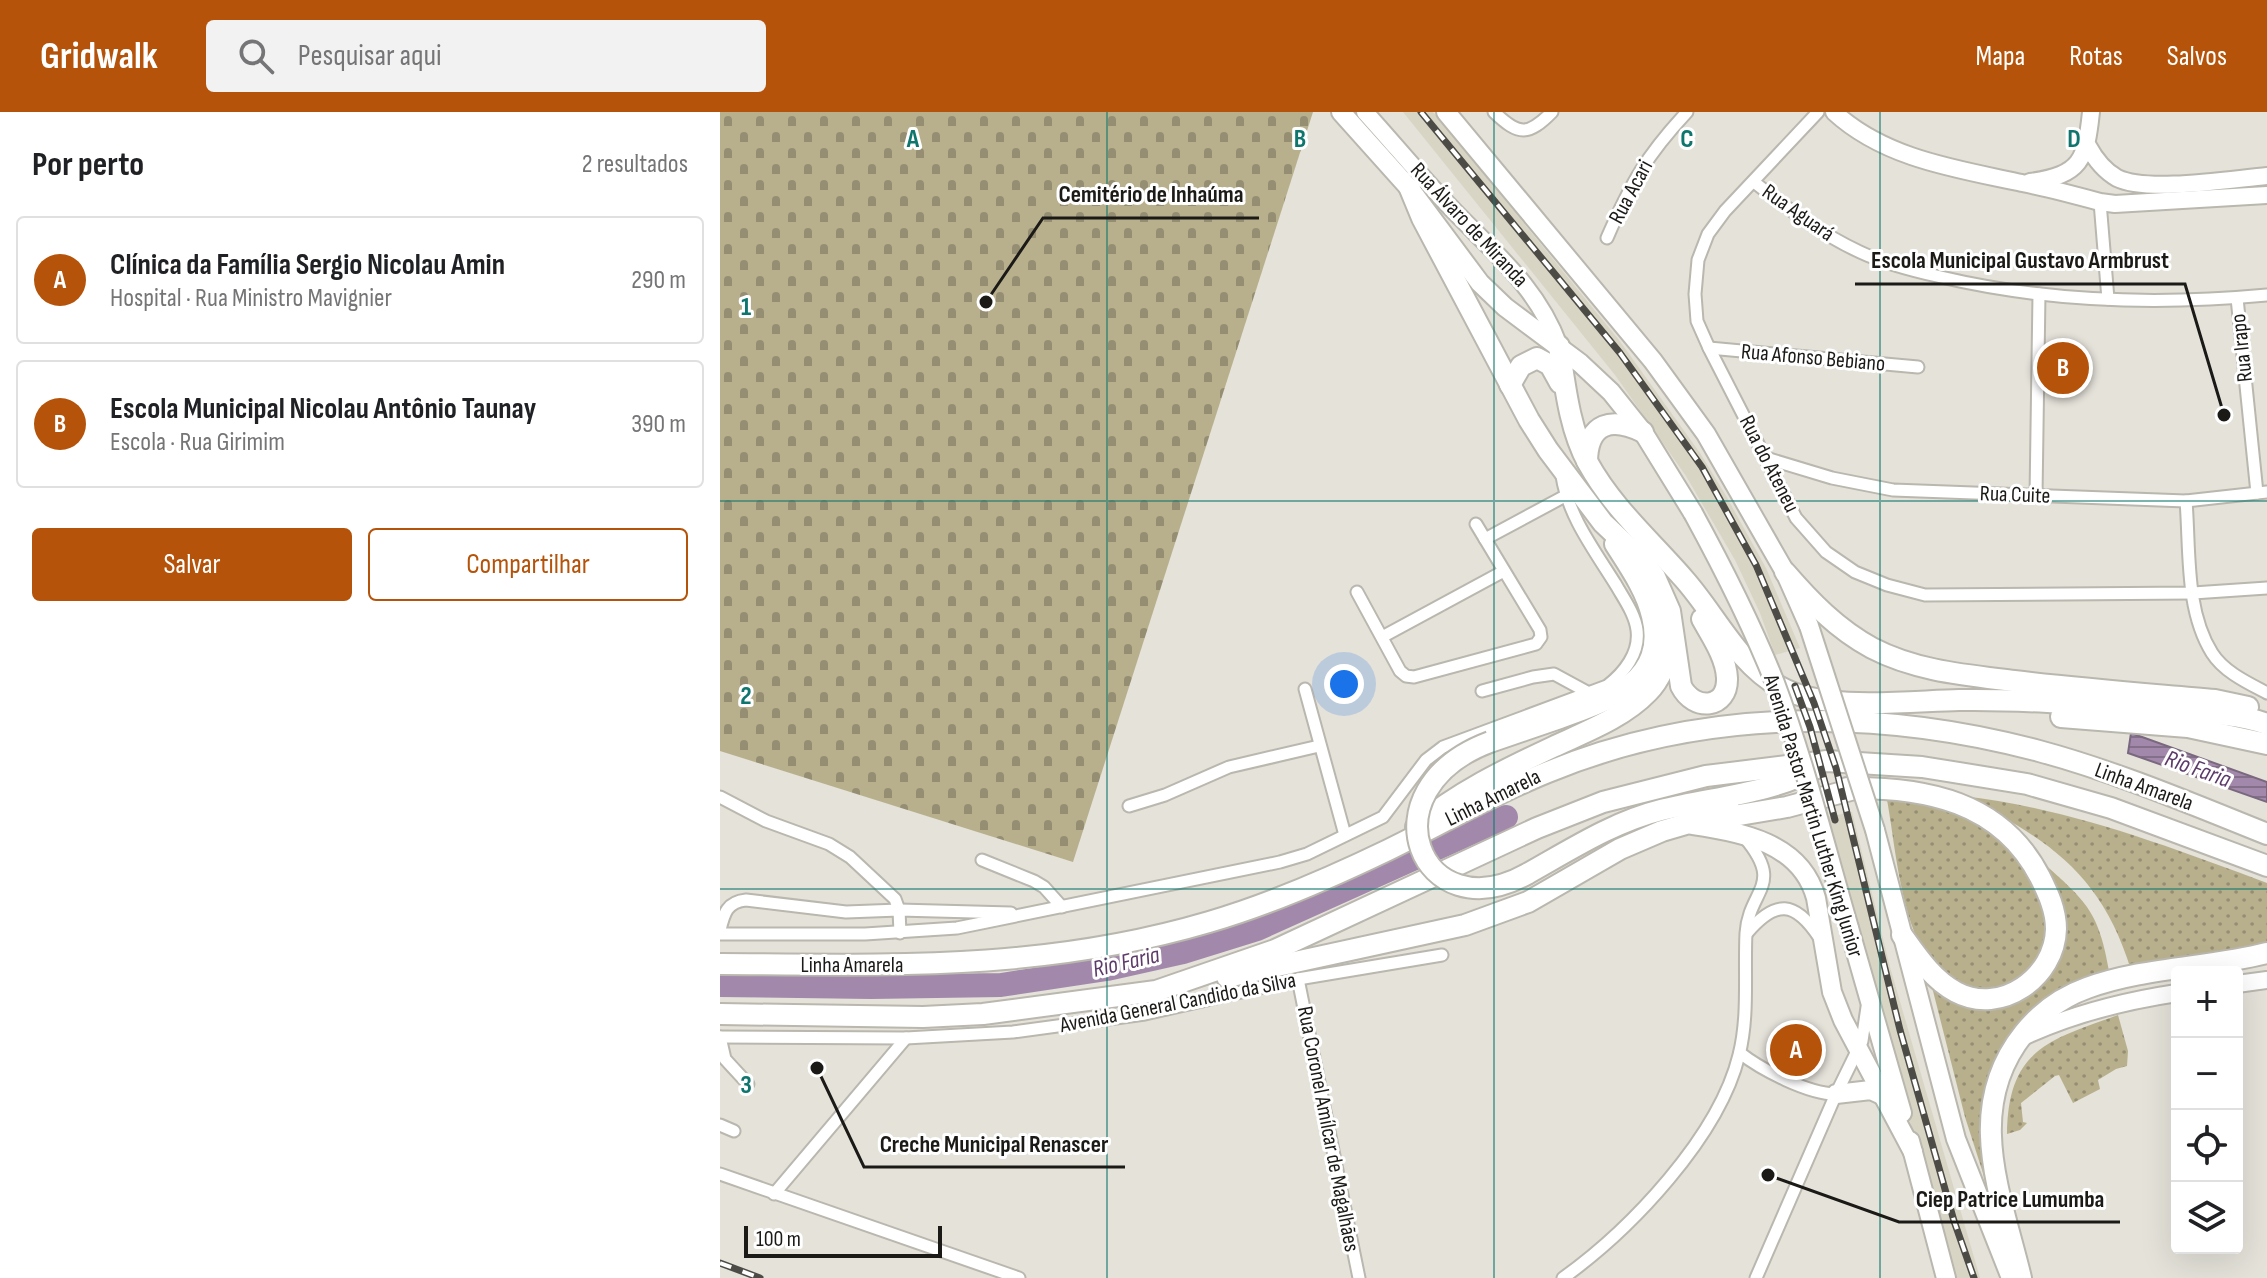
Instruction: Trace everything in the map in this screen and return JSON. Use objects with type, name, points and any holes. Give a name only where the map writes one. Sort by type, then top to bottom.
[{"type":"highway","points":[[1410,189],[1422,218],[1529,420],[1561,470],[1603,523],[1632,571],[1652,616],[1655,636],[1651,656],[1632,686],[1613,697],[1468,751],[1436,775],[1420,804],[1416,834],[1422,851],[1443,878],[1457,887],[1484,890],[1500,887],[1527,874],[1615,826],[1727,805],[1858,788],[1929,793],[1955,801],[2010,835],[2035,868],[2048,894],[2056,930],[2046,961],[2025,987],[2011,995],[1984,1000],[1958,993],[1944,984],[1902,935]]},
{"type":"highway","points":[[1559,346],[1567,397],[1587,461],[1614,501],[1697,593],[1741,655],[1759,673],[1796,695],[1839,702],[1966,700],[2093,705],[2207,714],[2267,724]]},
{"type":"highway","points":[[1510,385],[1521,366],[1537,358],[1550,365],[1567,397]]},
{"type":"highway","points":[[1587,461],[1590,440],[1603,426],[1620,423],[1643,432]]},
{"type":"highway","points":[[1603,523],[1641,559],[1655,577],[1668,603],[1681,686],[1686,695],[1702,704],[1716,700],[1726,687],[1724,663],[1712,636],[1665,558]]},
{"type":"highway","points":[[1785,572],[1836,626],[1905,662],[1945,672],[2044,685],[2215,700],[2267,712]]},
{"type":"highway","points":[[1388,850],[1439,808],[1467,790],[1627,710],[1648,693],[1659,678],[1674,632]]},
{"type":"highway","points":[[1815,720],[1868,713],[1923,712],[2066,717],[2188,727],[2267,744]]},
{"type":"highway","name":"Linha Amarela","points":[[720,964],[966,964],[1108,946],[1168,933],[1241,911],[1327,879],[1542,774],[1619,747],[1703,728],[1815,720],[1956,734],[2041,751],[2137,783],[2267,834]]},
{"type":"highway","points":[[1156,991],[1275,968],[1497,915],[1528,902],[1682,815],[1791,780],[1827,761]]},
{"type":"highway","name":"Linha Amarela","points":[[720,1014],[968,1015],[1156,991],[1275,950],[1537,828],[1603,802],[1706,776],[1827,761],[1910,766],[2027,784],[2111,808],[2267,866]]},
{"type":"highway","points":[[2021,1278],[1994,1171],[1989,1138],[1992,1099],[2005,1058],[2034,1021],[2051,1006],[2089,987],[2265,953]]},
{"type":"main road","name":"Avenida Pastor Martin Luther King Junior","points":[[1341,112],[1410,189],[1480,283],[1505,307],[1559,346],[1611,392],[1643,432],[1716,555],[1774,682],[1805,773],[1946,1278]]},
{"type":"main road","name":"Rua Álvaro de Miranda","points":[[1365,112],[1530,290],[1545,312],[1559,346]]},
{"type":"main road","points":[[1446,112],[1680,398],[1706,434],[1785,572],[1809,626],[1875,830],[1956,1139],[2011,1278]]},
{"type":"main road","points":[[1834,112],[1868,137],[1902,153],[2100,202],[2115,204],[2267,195]]},
{"type":"main road","points":[[2024,183],[2064,174],[2074,166],[2088,146],[2091,112]]},
{"type":"main road","points":[[2088,146],[2103,168],[2131,183],[2151,185],[2267,176]]},
{"type":"main road","points":[[1682,815],[1776,847],[1805,870],[1816,898],[1832,992],[1858,1049],[1913,1152]]},
{"type":"main road","points":[[2243,983],[2267,980]]},
{"type":"main road","points":[[2020,1039],[2089,1011],[2171,994]]},
{"type":"main road","points":[[1836,1094],[1871,1090],[1884,1096]]},
{"type":"street","points":[[1494,112],[1515,130],[1527,131],[1552,112]]},
{"type":"street","name":"Rua Acari","points":[[1607,238],[1645,161],[1687,112]]},
{"type":"street","name":"Rua do Ateneu","points":[[1818,112],[1725,211],[1708,234],[1698,260],[1695,294],[1697,321],[1709,348],[1796,518],[1826,552],[1855,572],[1925,595],[2193,593],[2267,588]]},
{"type":"street","name":"Rua Aguará","points":[[1754,182],[1823,234],[1864,254],[1940,277],[2039,294],[2108,299],[2267,295]]},
{"type":"street","points":[[2100,202],[2108,299]]},
{"type":"street","points":[[2036,496],[2039,294]]},
{"type":"street","name":"Rua Irapo","points":[[2237,298],[2262,493]]},
{"type":"street","name":"Rua Afonso Bebiano","points":[[1709,348],[1918,367]]},
{"type":"street","name":"Rua Cuite","points":[[1766,458],[1865,486],[1893,490],[2186,501],[2262,493]]},
{"type":"street","points":[[1030,914],[899,910],[846,912],[736,901],[728,907],[720,932],[900,933],[957,928],[1030,914],[1280,862],[1307,854],[1383,817],[1426,760],[1443,747],[1607,686],[1621,676],[1633,655],[1637,631],[1626,602],[1565,496],[1561,470]]},
{"type":"street","points":[[1485,539],[1565,496]]},
{"type":"street","points":[[2186,501],[2193,593],[2199,626],[2213,655],[2233,674],[2267,693]]},
{"type":"street","points":[[1357,592],[1400,671],[1406,676],[1414,677],[1536,644],[1541,637],[1540,630],[1476,524]]},
{"type":"street","points":[[1382,637],[1504,571]]},
{"type":"street","points":[[1482,691],[1554,674],[1589,693]]},
{"type":"street","points":[[1305,689],[1345,835]]},
{"type":"street","points":[[1129,806],[1165,795],[1229,767],[1319,746]]},
{"type":"street","points":[[720,797],[766,821],[839,849],[891,893],[899,910],[900,933]]},
{"type":"street","points":[[1563,1278],[1615,1234],[1665,1182],[1712,1120],[1732,1077],[1740,1053],[1746,934],[1750,913],[1765,880],[1756,851],[1743,836]]},
{"type":"street","points":[[982,860],[1034,881],[1044,887],[1062,907]]},
{"type":"street","points":[[1746,934],[1767,913],[1784,908],[1802,914],[1822,941]]},
{"type":"street","name":"Avenida General Candido da Silva","points":[[720,1037],[906,1038],[1013,1032],[1145,1014],[1298,979],[1442,955]]},
{"type":"street","name":"Rua Coronel Amílcar de Magalhães","points":[[1298,979],[1359,1278]]},
{"type":"street","points":[[1756,1278],[1858,1049],[1865,1028],[1868,999]]},
{"type":"street","points":[[720,1037],[725,1059],[748,1084]]},
{"type":"street","points":[[774,1194],[906,1038]]},
{"type":"street","points":[[1740,1053],[1810,1089],[1823,1094],[1836,1094]]},
{"type":"street","points":[[720,1125],[734,1131]]},
{"type":"street","points":[[720,1174],[1019,1278]]},
{"type":"shaded area","points":[[1403,112],[1433,112],[1619,340],[1700,453],[1725,494],[1766,568],[1800,648],[1775,655],[1760,613],[1735,560],[1686,476],[1615,375]]},
{"type":"shaded area","points":[[1852,812],[1890,967],[1980,1278],[1956,1278],[1867,976],[1827,817]]},
{"type":"green space","points":[[720,112],[1313,112],[1073,862],[720,751]]},
{"type":"green space","points":[[1962,796],[2079,819],[2267,883],[2267,946],[2131,970],[2104,909],[2068,863],[2021,828]]},
{"type":"green space","points":[[1887,800],[1936,805],[1970,817],[1996,834],[2023,865],[2042,902],[2046,941],[2039,958],[2023,979],[2009,986],[1972,993],[1936,967],[1924,952],[1907,911]]},
{"type":"green space","points":[[2040,860],[2070,887],[2089,910],[2101,936],[2110,976],[2032,1011],[1998,1054],[1990,1074],[1984,1115],[1992,1201],[1965,1117],[1932,987],[1964,1004],[1998,1008],[2029,997],[2042,985],[2060,948]]},
{"type":"green space","points":[[2118,1015],[2128,1051],[2127,1066],[2098,1080],[2100,1089],[2073,1103],[2059,1075],[2055,1076],[2021,1103],[2023,1122],[2027,1123],[2020,1130],[2007,1134],[2015,1083],[2024,1066],[2037,1052],[2072,1032]]},
{"type":"water","points":[[2131,733],[2267,782],[2267,802],[2128,753]]},
{"type":"waterway","name":"Rio Faria","points":[[720,985],[1001,985],[1107,969],[1183,952],[1257,929],[1506,817]]},
{"type":"railway","points":[[1421,112],[1620,353],[1702,467],[1756,565],[1814,703],[1836,768],[1900,1030],[1954,1221],[1974,1278]]},
{"type":"railway","points":[[1795,686],[1810,727],[1835,820]]},
{"type":"railway","points":[[720,1263],[760,1278]]},
{"type":"place","name":"Cemitério de Inhaúma","points":[[986,302]]},
{"type":"place","name":"Escola Municipal Nicolau Antônio Taunay","points":[[2063,368]]},
{"type":"place","name":"Escola Municipal Gustavo Armbrust","points":[[2224,415]]},
{"type":"place","name":"Clínica da Família Sergio Nicolau Amin","points":[[1796,1050]]},
{"type":"place","name":"Creche Municipal Renascer","points":[[817,1068]]},
{"type":"place","name":"Ciep Patrice Lumumba","points":[[1768,1175]]}]
